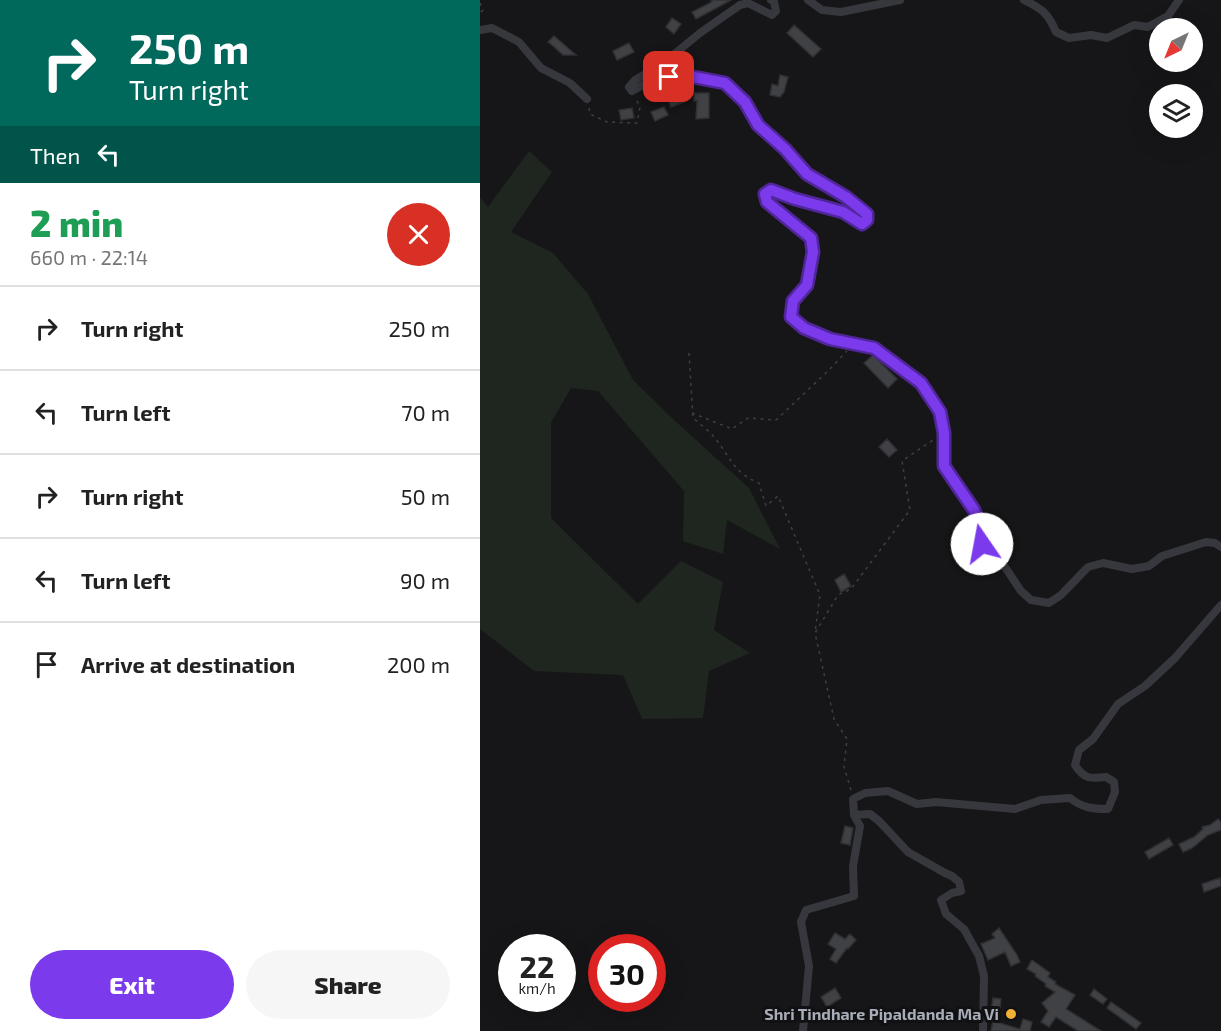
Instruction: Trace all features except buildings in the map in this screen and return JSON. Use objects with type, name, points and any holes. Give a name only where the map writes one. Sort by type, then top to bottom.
[{"type":"street","points":[[771,0],[774,2],[776,11],[772,15],[748,3],[740,4],[661,65],[635,80],[629,87],[632,91],[654,79],[683,75],[725,83],[745,102],[758,125],[785,149],[807,174],[846,197],[867,214],[867,220],[862,224],[843,212],[771,190],[765,194],[767,202],[811,238],[813,252],[807,285],[793,301],[791,317],[804,328],[830,339],[874,348],[921,383],[940,412],[944,433],[944,466],[974,510],[980,525],[982,544],[988,554],[1005,567],[1021,591],[1031,600],[1049,603],[1061,595],[1088,567],[1103,563],[1132,569],[1149,566],[1162,556],[1206,542],[1215,543],[1221,547]]},
{"type":"street","points":[[808,0],[822,10],[841,12],[900,0]]},
{"type":"street","points":[[1024,0],[1043,9],[1056,32],[1069,38],[1091,35],[1107,38],[1134,25],[1148,27],[1167,16],[1179,0]]},
{"type":"street","points":[[480,30],[492,28],[519,42],[541,68],[570,82],[587,99]]},
{"type":"street","points":[[803,1031],[809,966],[801,922],[806,910],[854,896],[853,866],[860,826],[854,815],[853,799],[865,793],[888,791],[916,804],[936,802],[1015,809],[1041,800],[1070,798],[1079,805],[1093,809],[1108,809],[1115,792],[1114,782],[1107,777],[1091,779],[1082,776],[1075,765],[1079,750],[1093,739],[1118,704],[1145,686],[1175,658],[1221,605]]},
{"type":"street","points":[[854,815],[870,814],[908,852],[959,882],[961,891],[952,893],[941,900],[945,914],[964,929],[979,956],[984,976],[983,1031]]},
{"type":"path","points":[[480,3],[483,10],[480,13]]},
{"type":"path","points":[[587,99],[590,114],[607,122],[637,123],[640,107],[632,91]]},
{"type":"path","points":[[692,413],[732,429],[748,418],[776,420],[854,344]]},
{"type":"path","points":[[689,353],[693,418],[714,437],[736,470],[759,483],[766,506],[778,496],[820,595],[815,633],[834,719],[847,739],[844,767],[853,799]]},
{"type":"path","points":[[815,633],[838,596],[851,589],[910,510],[902,462],[944,433]]},
{"type":"shaded area","points":[[529,151],[552,172],[511,232],[553,253],[588,294],[633,380],[749,488],[780,549],[727,520],[723,554],[683,541],[684,491],[598,391],[571,388],[551,423],[551,518],[638,604],[681,561],[723,582],[714,630],[750,653],[709,671],[703,718],[642,719],[623,675],[534,671],[480,629],[480,197],[488,207]]},
{"type":"place","name":"Shri Tindhare Pipaldanda Ma Vi","points":[[1011,1014]]},
{"type":"route","points":[[669,77],[683,75],[725,83],[745,102],[758,125],[785,149],[807,174],[846,197],[867,214],[867,220],[862,224],[843,212],[771,190],[765,194],[767,202],[811,238],[813,252],[807,285],[793,301],[791,317],[804,328],[830,339],[874,348],[921,383],[940,412],[944,433],[944,466],[974,510],[980,525],[982,544]]}]
